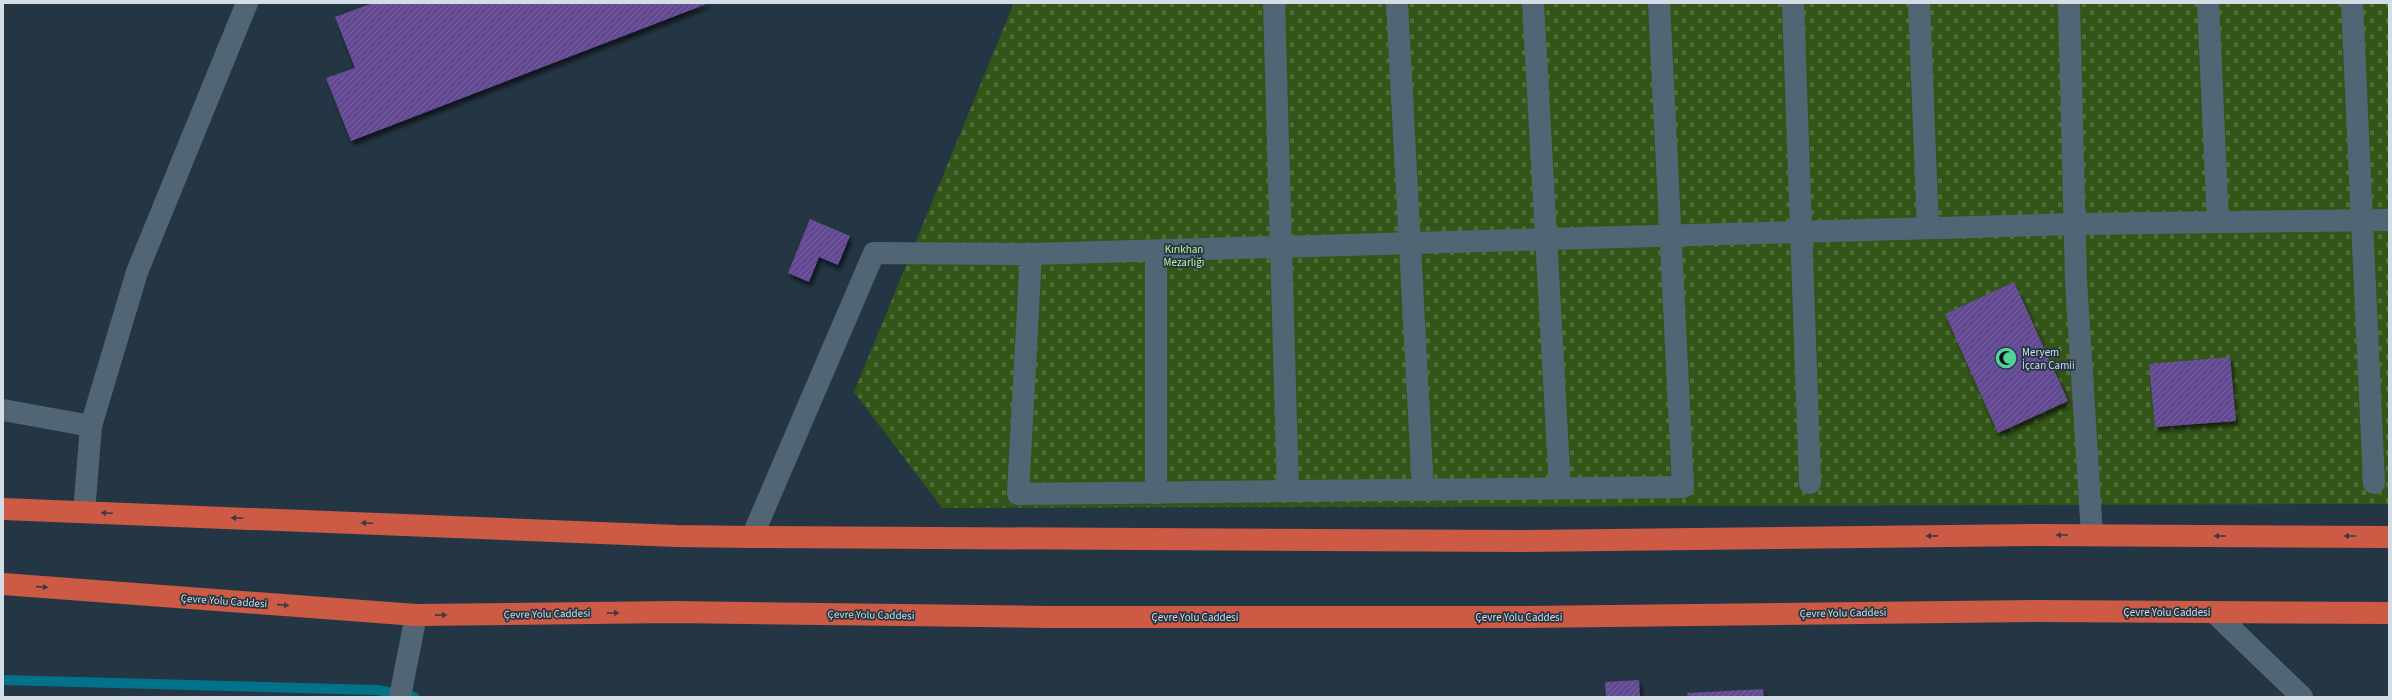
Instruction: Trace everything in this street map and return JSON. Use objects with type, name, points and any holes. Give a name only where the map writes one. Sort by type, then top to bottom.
[{"type":"highway","points":[[3,509],[676,536],[752,537],[1521,541],[2092,535],[2389,536]]},
{"type":"highway","name":"Çevre Yolu Caddesi","points":[[3,584],[416,615],[674,612],[1057,617],[1522,617],[2030,611],[2389,613]]},
{"type":"street","points":[[84,512],[91,426],[137,272],[247,3]]},
{"type":"street","points":[[1274,3],[1288,491]]},
{"type":"street","points":[[1397,3],[1422,490]]},
{"type":"street","points":[[1533,3],[1560,488]]},
{"type":"street","points":[[1031,254],[1018,494],[1683,487],[1659,3]]},
{"type":"street","points":[[1793,3],[1810,483]]},
{"type":"street","points":[[1919,3],[1928,228]]},
{"type":"street","points":[[2070,3],[2074,224],[2092,535]]},
{"type":"street","points":[[2208,3],[2218,222]]},
{"type":"street","points":[[2352,3],[2374,483]]},
{"type":"street","points":[[752,537],[874,253],[1031,254],[2074,224],[2389,220]]},
{"type":"street","points":[[1156,251],[1156,493]]},
{"type":"street","points":[[3,410],[91,426]]},
{"type":"street","points":[[2214,612],[2302,697]]},
{"type":"street","points":[[400,697],[416,615]]},
{"type":"green space","name":"Kırıkhan Mezarlığı","points":[[1014,3],[2389,3],[2389,504],[942,508],[854,392]]},
{"type":"building","points":[[373,3],[709,3],[351,141],[326,78],[355,68],[335,17]]},
{"type":"building","points":[[810,219],[850,236],[838,265],[819,257],[809,282],[788,273]]},
{"type":"building","name":"Meryem İçcan Camii","points":[[2014,282],[2068,401],[1998,433],[1945,314]]},
{"type":"building","points":[[2230,357],[2236,421],[2155,427],[2149,364]]},
{"type":"building","points":[[1639,680],[1640,697],[1606,697],[1605,682]]},
{"type":"building","points":[[1763,689],[1764,697],[1688,697],[1687,693]]},
{"type":"waterway","points":[[3,680],[377,690],[414,697]]},
{"type":"place","name":"Meryem İçcan Camii","points":[[2006,358]]}]
